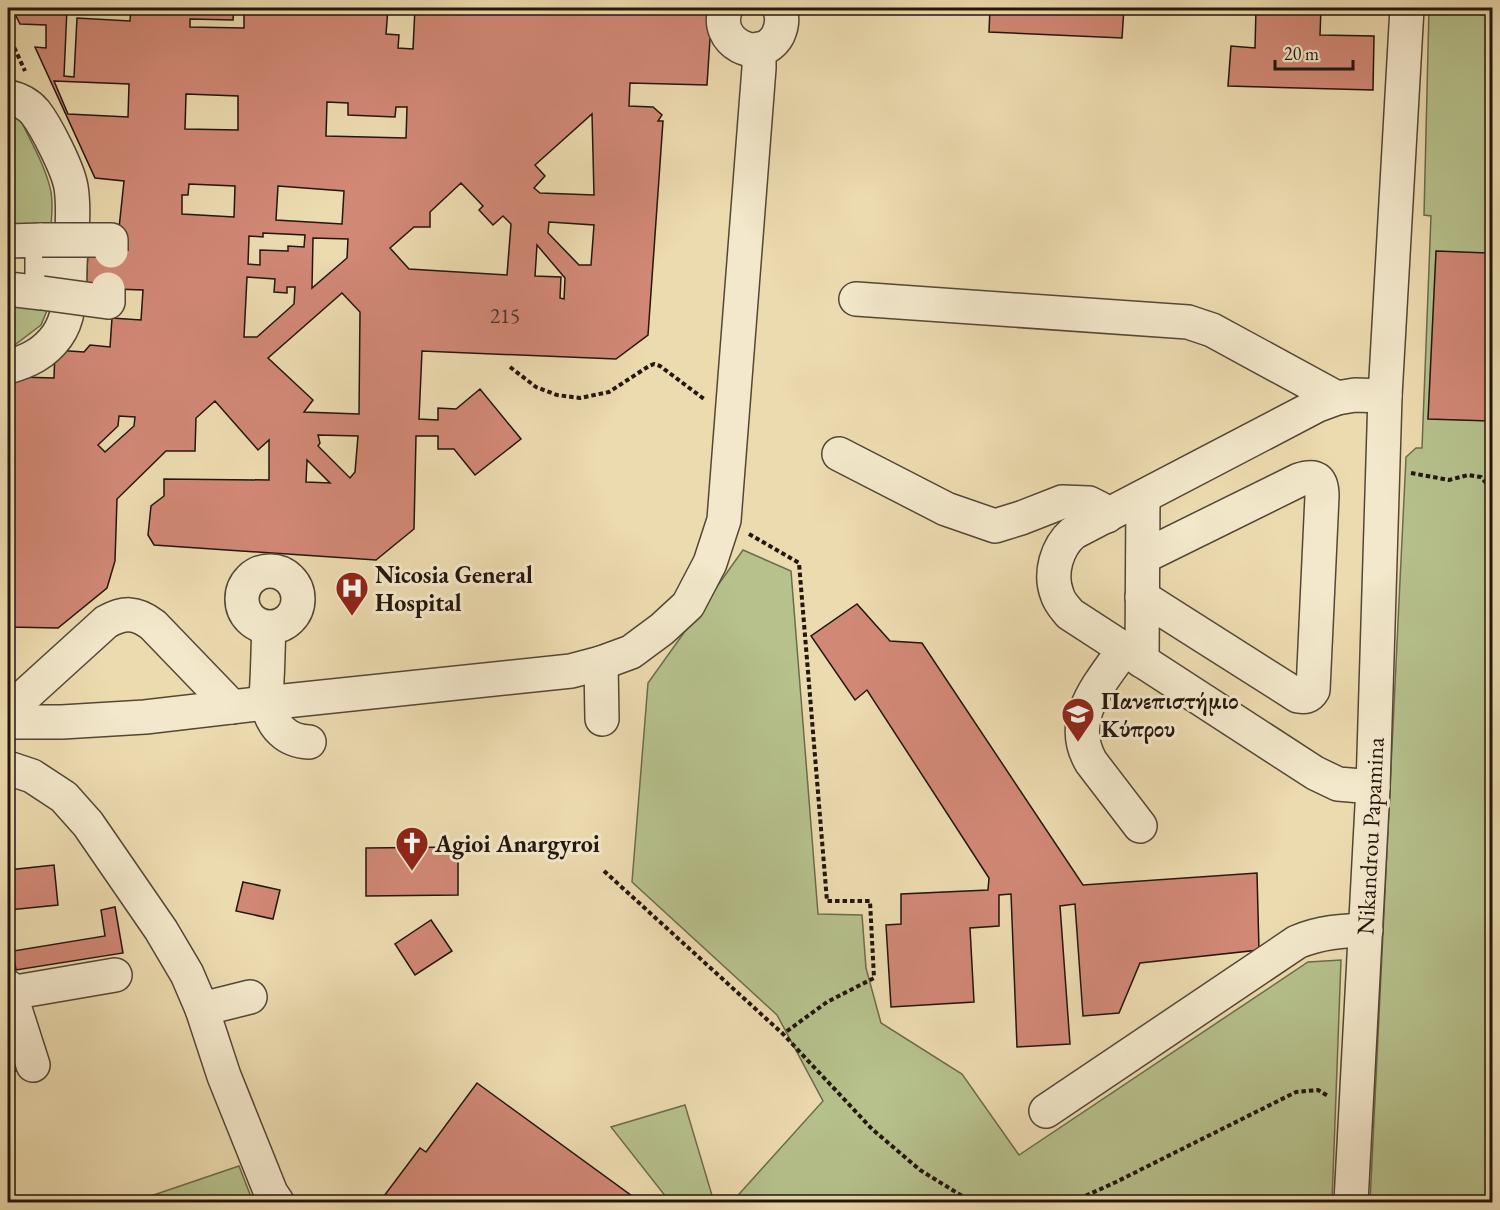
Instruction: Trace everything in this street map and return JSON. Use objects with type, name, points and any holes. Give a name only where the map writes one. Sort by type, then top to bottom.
[{"type":"street","points":[[726,8],[723,23],[726,32],[732,41],[749,49],[759,49],[768,45],[780,32],[782,22],[778,8]]},
{"type":"street","name":"Nikandrou Papamina","points":[[1351,1203],[1373,787],[1385,396],[1407,8]]},
{"type":"street","points":[[8,722],[62,722],[145,717],[571,671],[631,652],[662,629],[688,605],[710,562],[724,520],[759,49]]},
{"type":"street","points":[[8,97],[29,106],[44,128],[58,152],[70,185],[72,205],[68,311],[58,335],[45,349],[27,361],[8,366]]},
{"type":"street","points":[[42,240],[42,293]]},
{"type":"street","points":[[8,241],[111,240],[111,251]]},
{"type":"street","points":[[8,289],[108,302],[108,289]]},
{"type":"street","points":[[856,299],[1188,322],[1212,330],[1337,398]]},
{"type":"street","points":[[1373,787],[1338,784],[1315,773],[1070,614],[1061,604],[1056,593],[1054,573],[1057,555],[1066,539],[1073,533],[1318,405],[1337,398],[1355,395],[1385,396]]},
{"type":"street","points":[[839,454],[946,509],[995,526],[1021,519],[1062,502],[1089,503],[1099,508],[1107,516]]},
{"type":"street","points":[[1142,597],[1298,696],[1311,695],[1322,496],[1317,478],[1299,480],[1143,557]]},
{"type":"street","points":[[1140,826],[1086,754],[1083,726],[1084,713],[1091,696],[1133,655],[1142,597],[1143,497]]},
{"type":"street","points":[[8,711],[106,622],[125,615],[143,618],[153,625],[232,707]]},
{"type":"street","points":[[269,628],[266,703],[274,722],[282,732],[289,738],[309,742]]},
{"type":"street","points":[[601,663],[602,719]]},
{"type":"street","points":[[8,768],[32,776],[64,797],[88,824],[161,930],[187,974],[202,1009],[224,1076],[277,1203]]},
{"type":"street","points":[[1046,1111],[1297,942],[1332,931],[1366,930]]},
{"type":"street","points":[[33,1065],[9,990],[115,975]]},
{"type":"street","points":[[202,1009],[250,997]]},
{"type":"path","points":[[510,367],[536,387],[557,395],[580,398],[609,392],[654,364],[660,366],[701,397],[732,411]]},
{"type":"path","points":[[1384,469],[1449,480],[1468,475],[1481,477],[1492,490]]},
{"type":"path","points":[[724,520],[799,563],[827,901],[870,901],[873,978],[827,1002],[783,1034]]},
{"type":"path","points":[[604,871],[783,1034],[872,1129],[920,1170],[967,1199],[982,1203]]},
{"type":"path","points":[[1072,1203],[1296,1092],[1318,1090],[1331,1098],[1356,1101]]},
{"type":"green space","points":[[1429,8],[1492,8],[1492,1202],[1370,1202],[1406,457],[1416,448],[1422,448],[1431,216],[1424,215]]},
{"type":"green space","points":[[8,115],[20,119],[46,173],[52,196],[51,225],[8,227]]},
{"type":"green space","points":[[8,302],[48,308],[41,325],[8,348]]},
{"type":"green space","points":[[743,550],[791,571],[818,914],[862,915],[866,968],[881,1023],[962,1074],[1019,1155],[1308,962],[1341,960],[1332,1202],[732,1202],[823,1101],[777,1015],[632,882],[648,683]]},
{"type":"green space","points":[[685,1105],[714,1202],[670,1202],[611,1127]]},
{"type":"green space","points":[[239,1166],[253,1202],[133,1202]]},
{"type":"building","points":[[12,8],[67,8],[64,76],[74,77],[77,18],[130,21],[131,8],[234,8],[233,20],[190,19],[190,27],[244,28],[244,8],[388,8],[386,34],[399,35],[398,48],[413,49],[415,8],[712,8],[707,85],[630,83],[629,106],[653,107],[662,115],[658,121],[663,121],[648,335],[616,359],[422,351],[419,419],[438,420],[438,408],[456,409],[480,389],[521,439],[475,475],[454,449],[438,449],[438,436],[416,436],[414,529],[376,560],[154,545],[148,535],[151,506],[164,496],[164,479],[269,480],[269,440],[258,450],[215,401],[196,418],[195,451],[166,451],[117,499],[115,561],[107,588],[58,628],[8,627],[8,387],[19,377],[54,378],[55,350],[84,352],[90,345],[110,347],[112,318],[141,320],[143,290],[86,288],[88,250],[119,228],[124,181],[95,178],[35,47],[46,48],[46,25],[20,24]],"holes":[[[54,81],[129,84],[128,117],[68,114]],[[186,94],[238,96],[238,130],[185,129]],[[327,102],[348,103],[348,115],[395,117],[396,107],[407,107],[406,138],[326,136]],[[592,114],[594,195],[540,193],[534,188],[545,176],[535,165]],[[461,183],[483,206],[479,210],[493,225],[503,216],[511,224],[507,275],[409,269],[390,248],[414,227],[430,227],[430,212]],[[189,184],[235,186],[234,217],[182,214],[182,195],[188,195]],[[278,186],[344,191],[342,224],[276,220]],[[549,222],[594,225],[591,265],[579,265],[548,233]],[[263,233],[305,235],[304,247],[288,246],[288,251],[260,250],[260,265],[248,264],[249,236],[263,237]],[[313,238],[348,239],[347,258],[312,288]],[[537,245],[565,278],[564,299],[560,298],[561,277],[535,276]],[[247,277],[275,279],[274,292],[287,293],[287,287],[295,287],[294,304],[257,337],[244,337]],[[342,293],[360,312],[359,414],[304,412],[313,400],[268,358]],[[119,416],[135,417],[134,426],[105,452],[98,445],[118,426]],[[318,435],[358,436],[355,472],[350,478],[318,446],[320,443]],[[307,460],[330,483],[306,482]]]},
{"type":"building","points":[[990,8],[1124,8],[1122,38],[989,32]]},
{"type":"building","points":[[1256,8],[1321,8],[1320,35],[1374,36],[1373,90],[1228,86],[1231,46],[1255,48]]},
{"type":"building","points":[[1436,251],[1488,253],[1492,257],[1490,421],[1428,419]]},
{"type":"building","points":[[857,604],[890,641],[922,643],[1083,885],[1257,873],[1259,950],[1140,963],[1119,1013],[1083,1016],[1075,904],[1060,906],[1070,1044],[1017,1047],[1011,894],[999,895],[999,926],[970,928],[974,1002],[891,1007],[886,925],[901,924],[901,894],[988,890],[989,878],[867,690],[855,700],[811,636]]},
{"type":"building","name":"Agioi Anargyroi","points":[[458,847],[458,895],[366,896],[366,848]]},
{"type":"building","points":[[54,865],[58,905],[9,910],[8,870]]},
{"type":"building","points":[[243,882],[280,890],[273,919],[236,911]]},
{"type":"building","points":[[115,907],[123,953],[16,970],[13,951],[105,936],[101,910]]},
{"type":"building","points":[[431,920],[452,951],[415,975],[395,944]]},
{"type":"building","points":[[8,1030],[20,1070],[8,1073]]},
{"type":"building","points":[[477,1083],[632,1196],[628,1202],[385,1202],[381,1200],[420,1148],[426,1152]]},
{"type":"place","name":"Nicosia General Hospital","points":[[352,617]]},
{"type":"place","name":"Πανεπιστήμιο Κύπρου","points":[[1078,743]]},
{"type":"place","name":"Agioi Anargyroi","points":[[412,872]]}]
